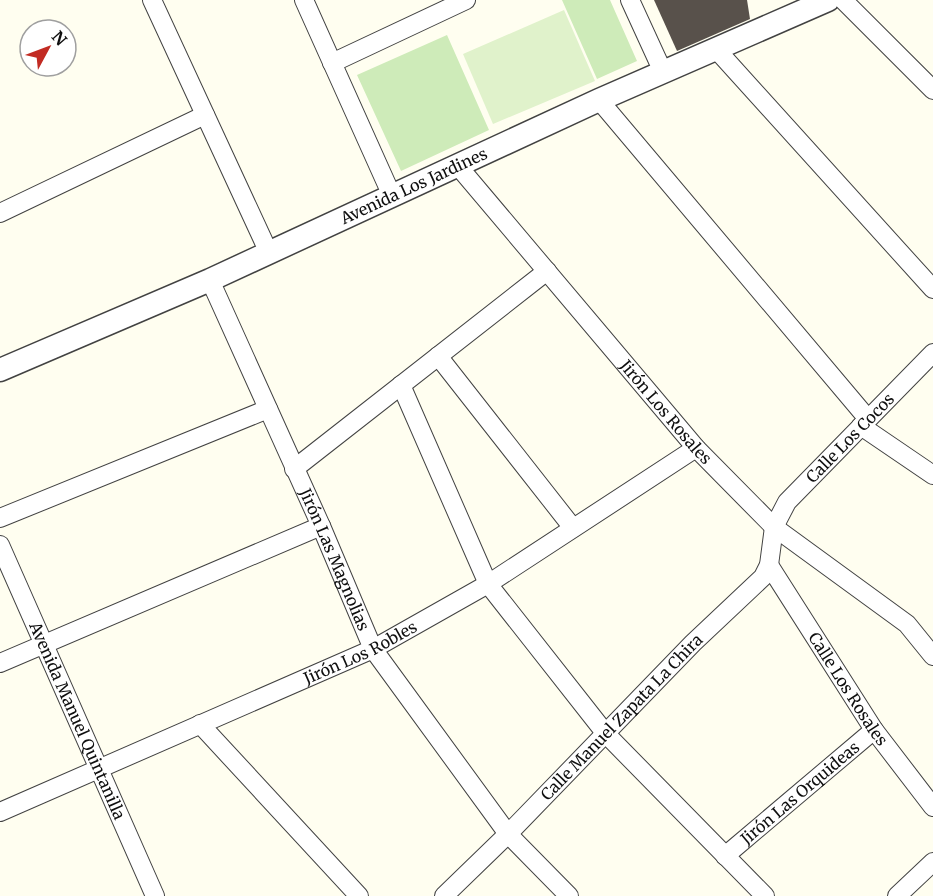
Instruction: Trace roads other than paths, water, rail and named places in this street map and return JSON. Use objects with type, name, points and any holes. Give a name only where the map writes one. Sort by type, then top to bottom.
[{"type":"street","points":[[152,0],[268,253]]},
{"type":"street","points":[[304,0],[392,196]]},
{"type":"street","points":[[332,63],[466,0]]},
{"type":"street","points":[[630,0],[663,72]]},
{"type":"street","name":"Avenida Los Jardines","points":[[0,370],[210,280],[599,100],[828,0]]},
{"type":"street","points":[[843,0],[933,90]]},
{"type":"street","points":[[716,49],[933,289]]},
{"type":"street","points":[[599,100],[865,423],[933,475]]},
{"type":"street","points":[[0,213],[205,115]]},
{"type":"street","name":"Jirón Los Rosales","points":[[458,166],[696,448],[774,527],[907,624],[933,656]]},
{"type":"street","points":[[294,469],[547,271]]},
{"type":"street","name":"Jirón Las Magnolias","points":[[210,280],[321,526],[373,649],[508,834],[569,896]]},
{"type":"street","name":"Calle Los Cocos","points":[[774,527],[787,502],[933,352]]},
{"type":"street","points":[[438,356],[573,528]]},
{"type":"street","points":[[401,385],[488,584],[606,734],[765,896]]},
{"type":"street","points":[[0,518],[268,409]]},
{"type":"street","name":"Jirón Los Robles","points":[[0,812],[373,649],[488,584],[696,448]]},
{"type":"street","points":[[0,663],[321,526]]},
{"type":"street","points":[[769,565],[774,527]]},
{"type":"street","name":"Avenida Manuel Quintanilla","points":[[0,545],[155,896]]},
{"type":"street","name":"Calle Los Rosales","points":[[769,565],[874,730],[933,807]]},
{"type":"street","name":"Calle Manuel Zapata La Chira","points":[[444,896],[508,834],[693,643],[763,577],[769,565]]},
{"type":"street","points":[[200,724],[359,896]]},
{"type":"street","name":"Jirón Las Orquideas","points":[[725,856],[874,730]]},
{"type":"street","points":[[897,896],[933,862]]}]
